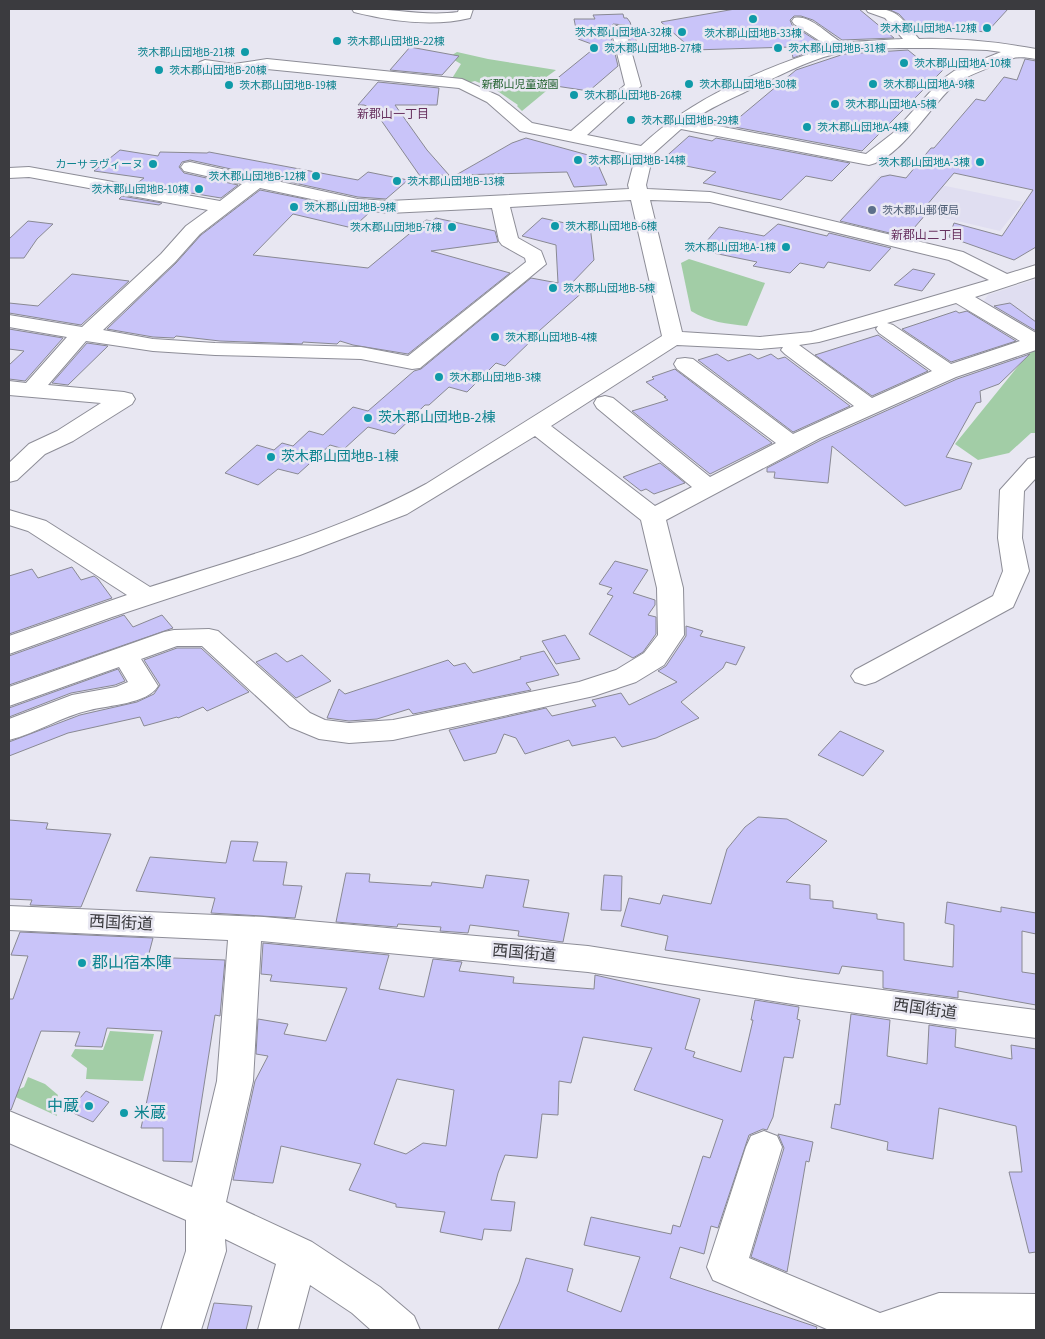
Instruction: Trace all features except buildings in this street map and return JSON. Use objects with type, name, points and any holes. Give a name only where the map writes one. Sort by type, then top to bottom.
[{"type":"street","points":[[359,9],[387,14],[429,17],[465,15],[466,9]]},
{"type":"street","points":[[873,9],[890,15],[915,43]]},
{"type":"street","points":[[799,21],[841,48]]},
{"type":"street","points":[[573,138],[633,86],[618,28]]},
{"type":"street","points":[[673,338],[640,195],[636,185],[646,152],[668,130],[699,108],[768,75],[804,60],[841,48],[873,44],[915,43],[987,45],[1031,49]]},
{"type":"street","points":[[678,123],[869,160],[899,137],[946,84],[960,74],[1031,49]]},
{"type":"street","points":[[205,65],[234,69],[267,64],[462,84],[493,99],[526,128],[646,152]]},
{"type":"street","points":[[190,168],[358,204],[389,206],[498,202],[620,194],[710,197],[956,256],[1006,281]]},
{"type":"street","points":[[9,173],[29,172],[223,208]]},
{"type":"street","points":[[31,391],[84,335],[168,258],[193,230],[257,181]]},
{"type":"street","points":[[9,321],[153,345],[215,349],[361,353],[412,364],[536,264],[534,255],[508,241],[504,216],[498,202]]},
{"type":"street","points":[[9,645],[291,550],[398,509],[536,426],[673,338],[760,343],[812,338],[959,296],[1036,271]]},
{"type":"street","points":[[959,296],[1036,342]]},
{"type":"street","points":[[886,329],[948,372]]},
{"type":"street","points":[[653,517],[792,444],[870,407],[948,372],[1036,342]]},
{"type":"street","points":[[792,350],[870,407]]},
{"type":"street","points":[[685,364],[792,444]]},
{"type":"street","points":[[9,388],[124,399],[65,436],[37,449],[9,476]]},
{"type":"street","points":[[605,403],[708,488]]},
{"type":"street","points":[[9,697],[174,638],[210,637],[300,720],[319,728],[349,733],[393,730],[584,690],[626,676],[654,659],[671,634],[670,588],[653,517],[536,426]]},
{"type":"street","points":[[865,676],[1004,601],[1016,570],[1010,538],[1012,490],[1036,464]]},
{"type":"street","points":[[9,517],[37,526],[148,597]]},
{"type":"street","points":[[9,730],[82,702],[121,695],[144,686],[125,656]]},
{"type":"street","name":"西国街道","points":[[9,918],[245,928],[588,959],[809,993],[1036,1024]]},
{"type":"street","points":[[181,1330],[206,1251],[205,1210],[235,1081],[245,928]]},
{"type":"street","points":[[9,1127],[205,1210],[298,1255],[366,1300],[400,1330]]},
{"type":"street","points":[[764,1147],[727,1267],[874,1330]]},
{"type":"street","points":[[278,1330],[298,1255]]},
{"type":"street","points":[[885,1330],[939,1312],[1036,1313]]},
{"type":"shaded area","points":[[888,174],[1023,202],[1000,231],[860,198],[879,176]]},
{"type":"shaded area","points":[[1036,279],[1036,338],[980,306],[988,295]]},
{"type":"green space","name":"新郡山児童遊園","points":[[457,52],[556,70],[545,78],[553,79],[548,86],[551,87],[522,111],[518,105],[496,90],[475,81],[467,83],[451,80],[461,64],[449,57]]},
{"type":"green space","points":[[689,259],[765,283],[747,326],[711,320],[691,311],[681,263]]},
{"type":"green space","points":[[1036,349],[1036,433],[1031,433],[1009,453],[978,460],[955,444],[1028,354]]},
{"type":"green space","points":[[110,1031],[154,1034],[143,1081],[86,1079],[87,1068],[71,1056],[75,1049],[103,1050]]},
{"type":"green space","points":[[28,1077],[45,1084],[58,1095],[55,1103],[57,1116],[9,1094],[24,1087]]},
{"type":"place","name":"茨木郡山団地B-33棟","points":[[753,19]]},
{"type":"place","name":"茨木郡山団地A-12棟","points":[[987,28]]},
{"type":"place","name":"茨木郡山団地A-32棟","points":[[682,32]]},
{"type":"place","name":"茨木郡山団地B-22棟","points":[[337,41]]},
{"type":"place","name":"茨木郡山団地B-27棟","points":[[594,48]]},
{"type":"place","name":"茨木郡山団地B-31棟","points":[[778,48]]},
{"type":"place","name":"茨木郡山団地B-21棟","points":[[245,52]]},
{"type":"place","name":"茨木郡山団地A-10棟","points":[[904,63]]},
{"type":"place","name":"茨木郡山団地B-20棟","points":[[159,70]]},
{"type":"place","name":"茨木郡山団地B-30棟","points":[[689,84]]},
{"type":"place","name":"茨木郡山団地A-9棟","points":[[873,84]]},
{"type":"place","name":"茨木郡山団地B-19棟","points":[[229,85]]},
{"type":"place","name":"茨木郡山団地B-26棟","points":[[574,95]]},
{"type":"place","name":"茨木郡山団地A-5棟","points":[[835,104]]},
{"type":"place","name":"茨木郡山団地B-29棟","points":[[631,120]]},
{"type":"place","name":"茨木郡山団地A-4棟","points":[[807,127]]},
{"type":"place","name":"茨木郡山団地B-14棟","points":[[578,160]]},
{"type":"place","name":"茨木郡山団地A-3棟","points":[[980,162]]},
{"type":"place","name":"カーサラヴィーヌ","points":[[153,164]]},
{"type":"place","name":"茨木郡山団地B-12棟","points":[[316,176]]},
{"type":"place","name":"茨木郡山団地B-13棟","points":[[397,181]]},
{"type":"place","name":"茨木郡山団地B-10棟","points":[[199,189]]},
{"type":"place","name":"茨木郡山団地B-9棟","points":[[294,207]]},
{"type":"place","name":"茨木郡山郵便局","points":[[872,210]]},
{"type":"place","name":"茨木郡山団地B-6棟","points":[[555,226]]},
{"type":"place","name":"茨木郡山団地B-7棟","points":[[452,227]]},
{"type":"place","name":"茨木郡山団地A-1棟","points":[[786,247]]},
{"type":"place","name":"茨木郡山団地B-5棟","points":[[553,288]]},
{"type":"place","name":"茨木郡山団地B-4棟","points":[[495,337]]},
{"type":"place","name":"茨木郡山団地B-3棟","points":[[439,377]]},
{"type":"place","name":"茨木郡山団地B-2棟","points":[[368,418]]},
{"type":"place","name":"茨木郡山団地B-1棟","points":[[271,457]]},
{"type":"place","name":"郡山宿本陣","points":[[82,963]]},
{"type":"place","name":"中蔵","points":[[89,1106]]},
{"type":"place","name":"米蔵","points":[[124,1113]]},
{"type":"district","name":"新郡山一丁目","points":[[393,114]]},
{"type":"district","name":"新郡山二丁目","points":[[927,235]]}]
